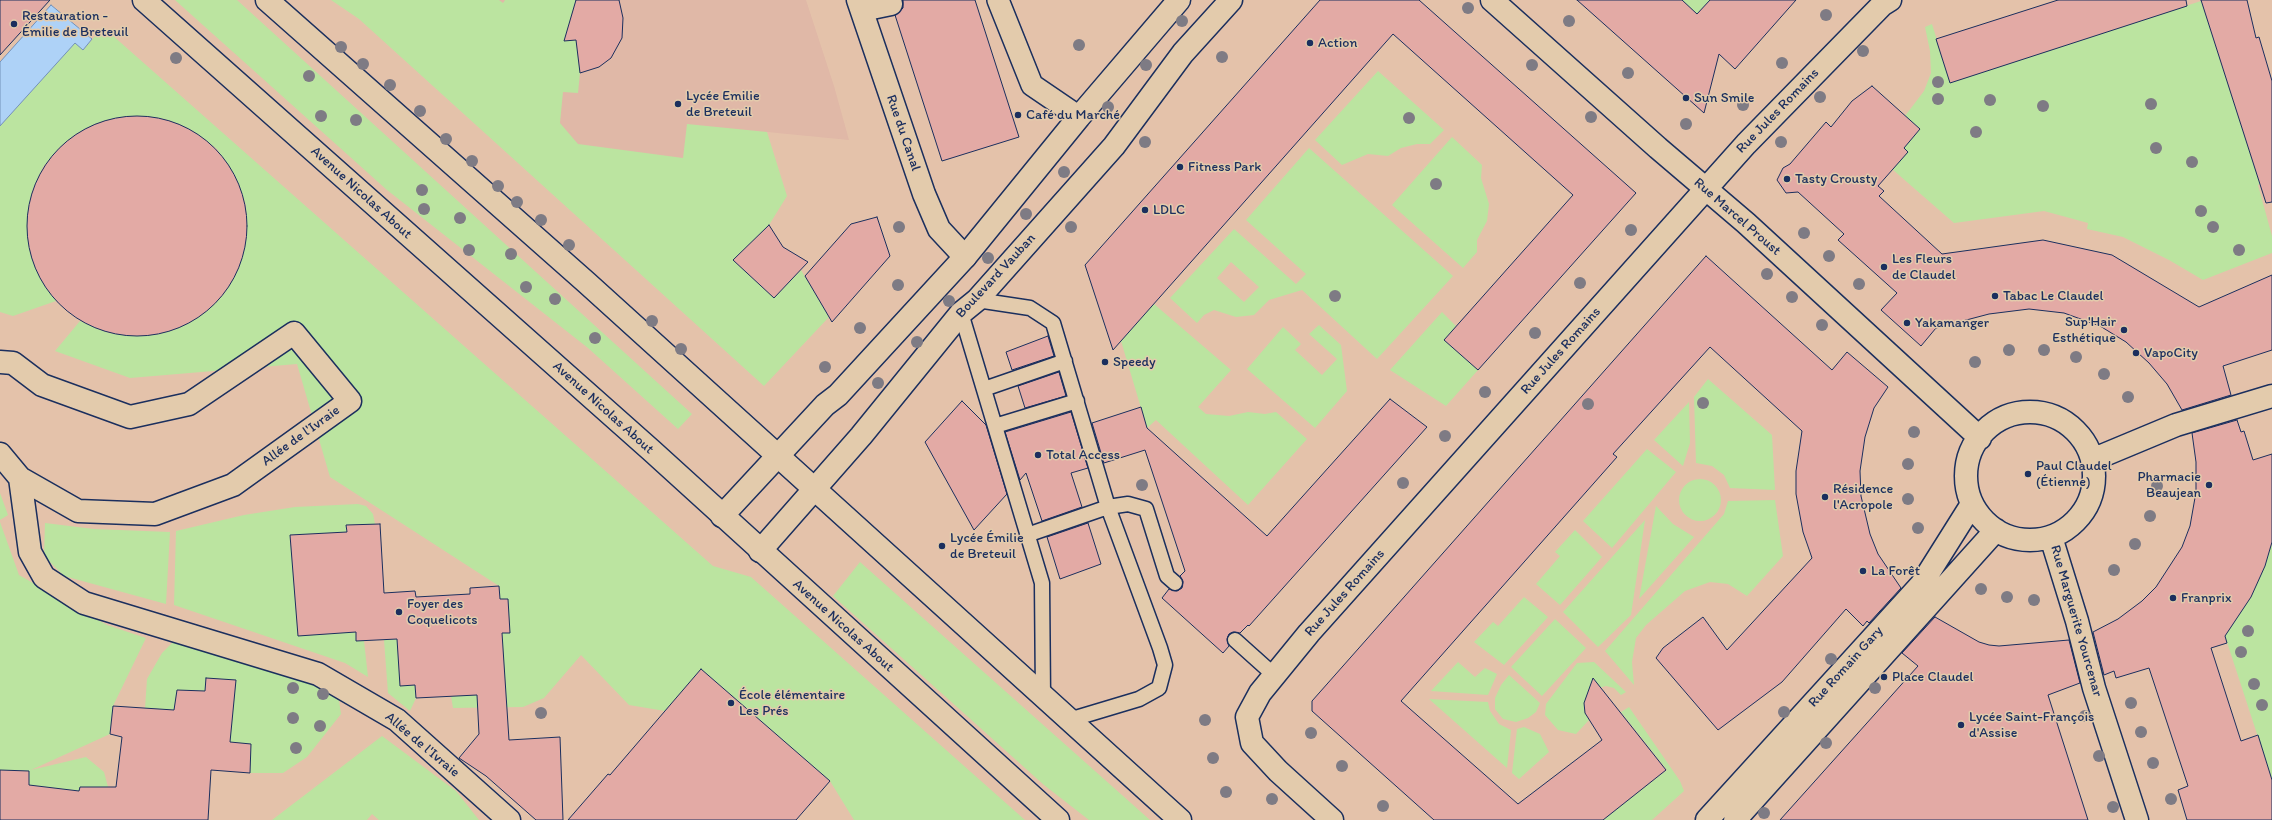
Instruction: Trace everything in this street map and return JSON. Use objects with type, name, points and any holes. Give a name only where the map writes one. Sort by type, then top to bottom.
[{"type":"street","name":"Avenue Nicolas About","points":[[144,0],[722,516],[1058,820]]},
{"type":"street","points":[[267,0],[581,278],[1180,820]]},
{"type":"street","points":[[998,0],[1032,84],[1079,117]]},
{"type":"street","points":[[722,516],[825,405],[838,396],[965,256],[1079,117],[1180,0]]},
{"type":"street","name":"Boulevard Vauban","points":[[760,551],[969,307],[1114,146],[1183,53],[1231,0]]},
{"type":"street","name":"Rue Marcel Proust","points":[[1492,0],[1705,189],[1746,223],[1908,375],[1980,438]]},
{"type":"street","name":"Rue Jules Romains","points":[[1332,820],[1278,771],[1252,743],[1247,717],[1260,692],[1309,633],[1705,189],[1882,5],[1890,0]]},
{"type":"street","points":[[860,5],[891,4]]},
{"type":"street","name":"Rue du Canal","points":[[860,5],[924,194],[939,229],[965,256]]},
{"type":"street","name":"Allée de l'Ivraie","points":[[0,362],[13,363],[42,385],[130,417],[189,404],[294,333],[350,401],[234,485],[155,514],[78,511],[20,478],[0,454]]},
{"type":"street","points":[[2092,460],[2176,425],[2272,396]]},
{"type":"street","points":[[2033,412],[2053,416],[2071,426],[2085,442],[2092,460],[2094,479],[2091,498],[2082,514],[2068,528],[2051,537],[2034,540],[2015,539],[1996,530],[1983,520],[1972,504],[1968,487],[1967,470],[1971,453],[1980,438],[1994,424],[2013,415],[2033,412]]},
{"type":"street","name":"Allée de l'Ivraie","points":[[20,478],[30,552],[44,577],[84,603],[318,674],[396,720],[509,820]]},
{"type":"street","name":"Rue Romain Gary","points":[[1707,820],[1921,584],[1972,504]]},
{"type":"street","name":"Rue Romain Gary","points":[[1735,820],[1996,530]]},
{"type":"street","name":"Rue Marguerite Yourcenar","points":[[2051,537],[2077,621],[2094,688],[2137,820]]},
{"type":"lane","points":[[1043,697],[1042,583],[984,389],[969,307],[1030,308],[1053,323],[1108,508],[1165,665],[1159,688],[1139,699],[1069,720]]},
{"type":"lane","points":[[984,389],[1065,362]]},
{"type":"lane","points":[[995,426],[1077,401]]},
{"type":"lane","points":[[1027,535],[1108,508],[1128,504],[1146,509],[1167,576],[1175,583]]},
{"type":"lane","points":[[1235,640],[1274,675]]},
{"type":"shaded area","name":"Lycée Emilie de Breteuil","points":[[412,0],[806,0],[834,86],[849,140],[767,132],[632,202]]},
{"type":"green space","points":[[175,0],[237,0],[692,414],[678,429],[588,348],[387,190]]},
{"type":"green space","points":[[331,0],[499,0],[503,3],[505,0],[576,0],[564,41],[576,40],[580,73],[578,93],[563,92],[560,123],[578,144],[683,158],[687,124],[767,132],[787,196],[769,225],[733,260],[774,298],[801,270],[829,317],[764,386],[359,19]]},
{"type":"green space","points":[[1682,0],[1710,0],[1697,14]]},
{"type":"green space","points":[[2201,1],[2260,184],[2258,185],[2272,236],[2272,253],[2203,280],[2169,260],[2123,237],[2087,229],[2088,223],[2044,211],[1954,223],[1892,169],[1904,148],[1920,129],[1905,116],[1924,91],[1931,73],[1930,51],[1925,27],[1932,24],[1950,82]]},
{"type":"green space","points":[[103,27],[713,566],[751,577],[1025,820],[854,820],[830,781],[701,669],[665,711],[629,705],[581,655],[544,698],[523,707],[453,708],[451,696],[477,688],[477,699],[506,697],[502,633],[509,633],[500,599],[499,586],[330,477],[297,364],[130,378],[55,351],[80,321],[109,333],[144,336],[174,330],[203,314],[224,294],[239,268],[247,237],[246,205],[236,178],[217,149],[193,131],[165,119],[132,116],[101,122],[76,134],[60,147],[43,167],[32,191],[28,214],[29,248],[40,278],[56,301],[13,316],[0,312],[0,126],[75,42],[83,50]]},
{"type":"green space","points":[[1378,71],[1444,130],[1430,144],[1417,144],[1401,148],[1388,156],[1368,154],[1342,165],[1315,140]]},
{"type":"green space","points":[[1452,137],[1482,165],[1481,178],[1489,204],[1487,221],[1477,240],[1477,252],[1463,268],[1392,205]]},
{"type":"green space","points":[[1309,148],[1453,276],[1377,359],[1302,290],[1269,300],[1254,315],[1236,317],[1214,310],[1204,315],[1197,323],[1170,298],[1234,229],[1296,284],[1306,274],[1246,220]],"holes":[[[1231,262],[1259,287],[1244,302],[1217,278]]]},
{"type":"green space","points":[[1154,304],[1231,370],[1198,407],[1206,414],[1229,416],[1248,412],[1265,414],[1276,412],[1307,439],[1248,505],[1156,420],[1147,428],[1121,341]]},
{"type":"green space","points":[[1442,312],[1456,326],[1444,340],[1478,370],[1446,406],[1390,370]]},
{"type":"green space","points":[[1319,325],[1341,345],[1347,391],[1315,428],[1247,369],[1283,327],[1301,344],[1295,350],[1322,375],[1337,359],[1309,334]]},
{"type":"green space","points":[[1708,379],[1772,435],[1775,490],[1730,488],[1724,475],[1712,466],[1696,463],[1694,397]]},
{"type":"green space","points":[[1689,402],[1690,443],[1683,466],[1654,440]]},
{"type":"green space","points":[[1647,449],[1676,472],[1612,548],[1583,521]]},
{"type":"green space","points":[[1700,479],[1715,485],[1721,500],[1715,515],[1700,521],[1685,515],[1679,500],[1685,485]]},
{"type":"green space","points":[[0,493],[8,515],[0,520]]},
{"type":"green space","points":[[1775,500],[1783,556],[1747,596],[1728,584],[1710,582],[1685,591],[1646,625],[1636,638],[1632,662],[1634,685],[1605,651],[1724,514],[1728,501]]},
{"type":"green space","points":[[358,504],[366,506],[373,514],[375,524],[346,525],[347,532],[290,535],[298,636],[328,634],[355,626],[356,641],[364,641],[368,677],[345,663],[174,605],[176,531],[244,515],[295,507]]},
{"type":"green space","points":[[1656,506],[1673,524],[1694,537],[1639,599]]},
{"type":"green space","points":[[1645,520],[1631,615],[1598,647],[1563,612]]},
{"type":"green space","points":[[0,522],[19,575],[107,625],[146,638],[113,706],[110,734],[31,770],[86,757],[104,772],[108,787],[80,787],[79,791],[29,785],[0,770]]},
{"type":"green space","points":[[45,523],[94,529],[170,532],[166,604],[64,576],[44,556]]},
{"type":"green space","points":[[1575,530],[1602,557],[1560,605],[1536,584],[1560,556],[1555,552]]},
{"type":"green space","points":[[2272,544],[2272,780],[2225,636],[2251,597]]},
{"type":"green space","points":[[860,562],[1150,820],[1089,820],[1044,785],[833,596]]},
{"type":"green space","points":[[1524,597],[1548,617],[1504,665],[1474,642],[1493,622],[1498,626]]},
{"type":"green space","points":[[1555,619],[1586,648],[1542,696],[1511,667]]},
{"type":"green space","points":[[407,630],[416,698],[410,711],[388,693],[384,640],[384,631]]},
{"type":"green space","points":[[177,638],[338,694],[341,714],[307,757],[283,773],[250,773],[251,744],[230,742],[236,680],[207,678],[205,691],[177,690],[174,710],[145,708],[147,679],[162,653]]},
{"type":"green space","points":[[1458,662],[1475,677],[1485,668],[1497,674],[1488,695],[1431,691]]},
{"type":"green space","points":[[1594,662],[1626,692],[1621,695],[1614,688],[1606,686],[1591,690],[1584,703],[1585,713],[1589,720],[1576,734],[1558,730],[1545,715],[1546,704],[1577,663]]},
{"type":"green space","points":[[1509,675],[1540,703],[1536,712],[1528,718],[1516,722],[1503,719],[1495,709],[1495,698],[1501,685]]},
{"type":"green space","points":[[1429,699],[1488,702],[1490,711],[1499,724],[1511,730],[1507,768]]},
{"type":"green space","points":[[1629,707],[1680,781],[1684,791],[1652,820],[1603,820],[1667,770],[1621,712]]},
{"type":"green space","points":[[1524,727],[1540,734],[1549,752],[1519,779],[1512,773],[1517,729]]},
{"type":"green space","points":[[382,736],[456,791],[479,820],[379,820],[372,814],[367,820],[272,820]]},
{"type":"water","points":[[51,5],[92,39],[83,50],[75,43],[0,126],[0,62]]},
{"type":"building","name":"Restauration - Émilie de Breteuil","points":[[0,0],[50,0],[0,55]]},
{"type":"building","points":[[576,0],[619,0],[623,18],[622,38],[611,58],[599,67],[580,73],[576,40],[564,41]]},
{"type":"building","points":[[903,0],[975,0],[1019,137],[942,161],[895,15],[903,8]]},
{"type":"building","points":[[1320,0],[1419,0],[1636,193],[1478,370],[1444,340],[1573,195],[1393,34],[1113,350],[1085,265]]},
{"type":"building","points":[[1577,0],[1682,0],[1697,14],[1710,0],[1796,0],[1735,69],[1719,54],[1704,113]]},
{"type":"building","points":[[2058,0],[2186,0],[2187,6],[1950,83],[1936,39]]},
{"type":"building","points":[[2201,0],[2247,0],[2256,38],[2259,37],[2272,81],[2272,202],[2266,203]]},
{"type":"building","points":[[1872,86],[1920,129],[1904,148],[1908,152],[1878,186],[1884,191],[1879,196],[1942,254],[2043,240],[2112,255],[2199,307],[2272,275],[2272,350],[2223,366],[2231,395],[2182,410],[2167,384],[2149,363],[2126,342],[2100,326],[2064,313],[2029,309],[1989,314],[1936,328],[1921,346],[1881,310],[1897,293],[1838,240],[1844,234],[1798,192],[1786,193],[1777,180],[1783,168],[1790,164],[1826,122],[1831,127],[1852,101]]},
{"type":"building","points":[[137,116],[158,118],[189,129],[215,148],[234,174],[245,205],[247,226],[245,247],[234,278],[215,304],[189,323],[158,334],[137,336],[116,334],[85,323],[59,304],[40,278],[29,247],[27,226],[29,205],[40,174],[59,148],[85,129],[116,118]]},
{"type":"building","points":[[877,217],[890,256],[832,322],[805,276],[851,224]]},
{"type":"building","points":[[769,225],[783,247],[808,262],[774,298],[733,260]]},
{"type":"building","points":[[1706,256],[1832,370],[1847,352],[1888,387],[1874,408],[1865,437],[1860,471],[1861,496],[1870,534],[1878,554],[1901,588],[1869,623],[1867,621],[1863,626],[1846,609],[1782,682],[1718,730],[1656,658],[1663,648],[1703,617],[1727,650],[1812,558],[1803,532],[1796,494],[1796,471],[1802,431],[1710,347],[1613,454],[1617,457],[1401,701],[1518,804],[1602,740],[1585,713],[1584,703],[1593,678],[1666,770],[1603,820],[1434,820],[1312,711],[1312,701]]},
{"type":"building","points":[[1048,336],[1054,356],[1012,370],[1006,352]]},
{"type":"building","points":[[1059,372],[1066,396],[1025,408],[1018,386]]},
{"type":"building","points":[[1390,399],[1427,427],[1249,626],[1248,625],[1240,633],[1233,632],[1229,634],[1227,639],[1229,646],[1223,653],[1162,598],[1169,589],[1177,591],[1182,588],[1183,581],[1180,576],[1185,571],[1145,450],[1104,463],[1092,423],[1141,407],[1147,428],[1267,536]]},
{"type":"building","points":[[962,401],[986,425],[1007,494],[974,530],[925,442]]},
{"type":"building","points":[[1071,412],[1088,468],[1071,473],[1082,507],[1042,521],[1026,473],[1020,480],[1005,432]]},
{"type":"building","points":[[2237,420],[2241,432],[2244,431],[2253,460],[2272,454],[2272,542],[2265,566],[2251,597],[2225,636],[2227,643],[2211,648],[2241,741],[2258,735],[2272,780],[2272,820],[2187,820],[2178,790],[2188,786],[2149,668],[2116,678],[2114,671],[2104,675],[2093,632],[2118,619],[2142,601],[2156,587],[2182,547],[2190,526],[2196,492],[2196,462],[2192,433]]},
{"type":"building","points":[[1088,523],[1101,564],[1060,579],[1047,537]]},
{"type":"building","name":"Foyer des Coquelicots","points":[[380,524],[384,593],[415,591],[416,597],[470,594],[470,588],[499,586],[500,599],[508,599],[510,633],[502,633],[509,740],[560,737],[563,820],[536,820],[486,776],[459,758],[479,734],[477,695],[416,698],[415,685],[400,686],[397,639],[356,641],[356,632],[298,636],[290,535],[347,532],[346,525]]},
{"type":"building","name":"Lycée Saint-François d'Assise","points":[[1935,617],[1979,642],[1989,645],[1999,646],[2069,640],[2080,683],[2048,695],[2088,820],[1780,820],[1918,666],[1902,653]]},
{"type":"building","points":[[701,669],[830,781],[796,820],[568,820],[608,774],[610,775]]},
{"type":"building","points":[[206,678],[236,680],[230,742],[251,744],[250,773],[211,770],[208,820],[0,820],[0,770],[29,771],[29,785],[79,791],[80,787],[116,787],[122,737],[110,734],[113,706],[174,710],[177,690],[205,691]]},
{"type":"place","name":"Restauration - Émilie de Breteuil","points":[[14,24]]},
{"type":"place","name":"Action","points":[[1310,43]]},
{"type":"place","name":"Sun Smile","points":[[1686,98]]},
{"type":"place","name":"Lycée Emilie de Breteuil","points":[[678,104]]},
{"type":"place","name":"Café du Marché","points":[[1018,115]]},
{"type":"place","name":"Fitness Park","points":[[1180,167]]},
{"type":"place","name":"Tasty Crousty","points":[[1787,179]]},
{"type":"place","name":"LDLC","points":[[1145,210]]},
{"type":"place","name":"Les Fleurs de Claudel","points":[[1884,267]]},
{"type":"place","name":"Tabac Le Claudel","points":[[1995,296]]},
{"type":"place","name":"Yakamanger","points":[[1907,323]]},
{"type":"place","name":"Sup'Hair Esthétique","points":[[2124,330]]},
{"type":"place","name":"VapoCity","points":[[2136,353]]},
{"type":"place","name":"Speedy","points":[[1105,362]]},
{"type":"place","name":"Total Access","points":[[1038,455]]},
{"type":"place","name":"Paul Claudel (Étienne)","points":[[2028,474]]},
{"type":"place","name":"Pharmacie Beaujean","points":[[2209,485]]},
{"type":"place","name":"Résidence l'Acropole","points":[[1825,497]]},
{"type":"place","name":"Lycée Émilie de Breteuil","points":[[942,546]]},
{"type":"place","name":"La Forêt","points":[[1863,571]]},
{"type":"place","name":"Franprix","points":[[2173,598]]},
{"type":"place","name":"Foyer des Coquelicots","points":[[399,612]]},
{"type":"place","name":"Place Claudel","points":[[1884,677]]},
{"type":"place","name":"École élémentaire Les Prés","points":[[731,703]]},
{"type":"place","name":"Lycée Saint-François d'Assise","points":[[1961,725]]}]
